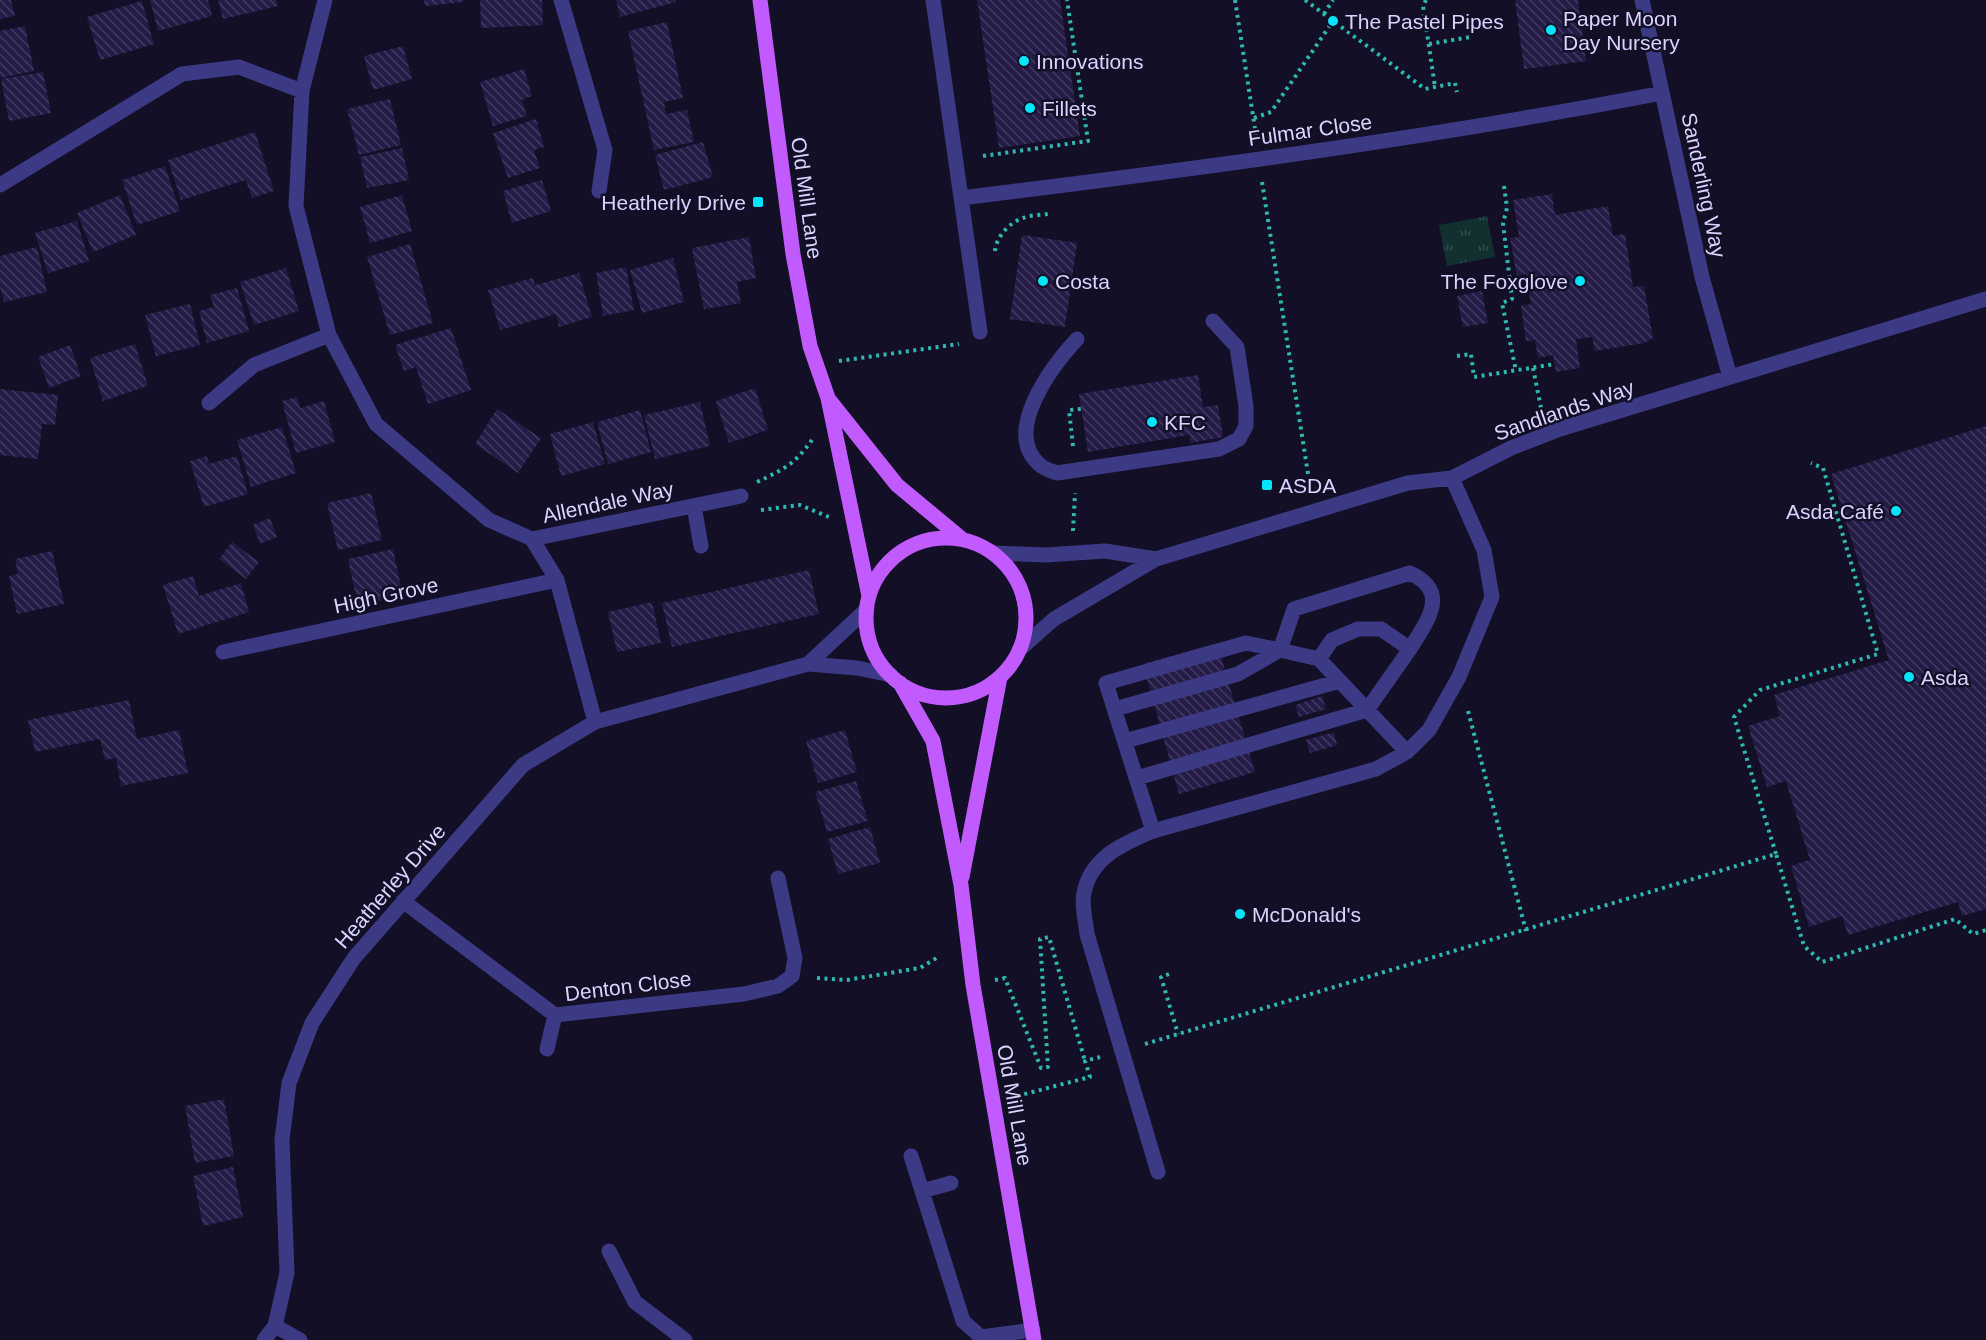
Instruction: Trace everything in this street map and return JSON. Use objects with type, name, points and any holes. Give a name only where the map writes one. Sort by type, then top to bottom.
[{"type":"main road","name":"Old Mill Lane","points":[[760,0],[793,254],[810,346],[828,398],[868,603],[866,624],[868,638],[875,655],[896,679],[933,741],[961,885],[974,985],[1033,1335]]},
{"type":"main road","name":"Old Mill Lane","points":[[828,398],[897,484],[962,539],[993,553],[1012,572],[1023,597],[1026,624],[1019,650],[1011,665],[1000,677],[982,689],[962,696],[940,698],[919,693],[896,679]]},
{"type":"main road","name":"Old Mill Lane","points":[[868,603],[882,569],[898,553],[929,540],[962,539]]},
{"type":"main road","name":"Old Mill Lane","points":[[961,885],[1000,677]]},
{"type":"street","points":[[325,0],[302,91],[296,206],[329,334],[376,424],[489,520],[532,539],[557,580],[595,722]]},
{"type":"street","points":[[561,0],[605,150],[599,191]]},
{"type":"street","points":[[933,0],[980,332]]},
{"type":"street","name":"Sanderling Way","points":[[1642,0],[1702,277],[1730,377]]},
{"type":"street","points":[[0,185],[182,74],[239,67],[302,91]]},
{"type":"street","name":"Fulmar Close","points":[[961,198],[1149,175],[1358,145],[1539,117],[1662,93]]},
{"type":"street","name":"Sandlands Way","points":[[1156,559],[1408,483],[1452,478],[1511,448],[1560,429],[1986,298]]},
{"type":"street","points":[[1077,339],[1056,361],[1032,404],[1025,428],[1030,451],[1040,466],[1057,473],[1219,449],[1239,439],[1246,426],[1246,406],[1237,347],[1213,321]]},
{"type":"street","points":[[209,403],[254,365],[329,334]]},
{"type":"street","points":[[1158,1172],[1087,934],[1083,894],[1091,871],[1107,854],[1153,831],[1376,769],[1407,752],[1429,730],[1459,677],[1492,597],[1484,549],[1452,478]]},
{"type":"street","name":"Allendale Way","points":[[532,539],[746,496]]},
{"type":"street","name":"Allendale Way","points":[[694,506],[701,546]]},
{"type":"street","points":[[993,553],[1046,555],[1105,551],[1156,559]]},
{"type":"street","points":[[1019,650],[1054,619],[1156,559]]},
{"type":"street","points":[[1115,709],[1238,674],[1280,650],[1294,609],[1410,573],[1422,578],[1430,588],[1433,600],[1432,613],[1367,710],[1137,778]]},
{"type":"street","name":"High Grove","points":[[223,652],[557,580]]},
{"type":"street","name":"Heatherley Drive","points":[[808,664],[868,603]]},
{"type":"street","points":[[1319,660],[1332,640],[1358,629],[1381,629],[1410,648]]},
{"type":"street","points":[[1153,831],[1106,683],[1246,643],[1280,650],[1319,660],[1407,752]]},
{"type":"street","name":"Heatherley Drive","points":[[264,1340],[275,1326],[287,1273],[282,1140],[291,1075],[312,1023],[348,967],[523,765],[595,722],[808,664],[857,668],[896,679]]},
{"type":"street","points":[[1125,741],[1340,681]]},
{"type":"street","points":[[778,878],[795,958],[792,976]]},
{"type":"street","name":"Denton Close","points":[[403,901],[555,1015],[744,993],[778,986],[792,976]]},
{"type":"street","points":[[547,1049],[555,1015]]},
{"type":"street","name":"Old Mill Lane","points":[[911,1156],[963,1321],[981,1337],[1033,1335]]},
{"type":"street","points":[[922,1191],[951,1183]]},
{"type":"street","points":[[609,1251],[635,1302],[685,1340]]},
{"type":"street","points":[[275,1326],[300,1340]]},
{"type":"path","points":[[983,156],[1088,141],[1067,0]]},
{"type":"path","points":[[1235,0],[1256,135]]},
{"type":"path","points":[[1305,0],[1425,89],[1455,83],[1457,92]]},
{"type":"path","points":[[1324,14],[1334,0]]},
{"type":"path","points":[[1426,0],[1423,6],[1435,87]]},
{"type":"path","points":[[1254,118],[1271,112],[1334,21]]},
{"type":"path","points":[[1429,44],[1471,37]]},
{"type":"path","points":[[1262,181],[1310,480]]},
{"type":"path","points":[[1504,186],[1507,207],[1503,223],[1512,299],[1502,303],[1516,371]]},
{"type":"path","points":[[1457,356],[1471,354],[1474,377],[1555,364]]},
{"type":"path","points":[[1533,368],[1540,408]]},
{"type":"path","points":[[1073,449],[1069,410],[1081,409]]},
{"type":"path","points":[[812,440],[802,455],[789,467],[748,486],[746,496],[756,511],[800,505],[832,518]]},
{"type":"path","points":[[1811,463],[1823,468],[1878,654],[1760,690],[1734,717],[1804,946],[1821,962],[1955,919],[1973,933],[1986,930]]},
{"type":"path","points":[[1073,532],[1075,492]]},
{"type":"path","points":[[1837,540],[1844,538]]},
{"type":"path","points":[[1859,615],[1866,613]]},
{"type":"path","points":[[1459,677],[1526,931]]},
{"type":"path","points":[[1085,1061],[1526,931],[1776,854]]},
{"type":"path","points":[[993,980],[1005,978],[1041,1068],[1048,1067],[1040,939],[1049,937],[1090,1077],[993,1102]]},
{"type":"path","points":[[792,976],[847,980],[920,968],[938,957]]},
{"type":"path","points":[[1169,974],[1161,977],[1178,1034]]},
{"type":"green space","points":[[1487,216],[1495,257],[1447,266],[1439,225]]},
{"type":"building","points":[[0,0],[11,0],[15,16],[0,19]]},
{"type":"building","points":[[150,0],[208,0],[212,16],[158,31]]},
{"type":"building","points":[[218,0],[276,0],[278,6],[223,19]]},
{"type":"building","points":[[424,0],[463,0],[463,2],[425,6]]},
{"type":"building","points":[[480,0],[542,0],[543,25],[481,28]]},
{"type":"building","points":[[616,0],[675,0],[676,2],[620,17]]},
{"type":"building","points":[[977,0],[1060,0],[1080,136],[999,148]]},
{"type":"building","name":"Paper Moon Day Nursery","points":[[1515,0],[1578,0],[1586,61],[1524,69]]},
{"type":"building","points":[[142,1],[154,44],[100,60],[87,17]]},
{"type":"building","points":[[667,22],[683,98],[664,102],[666,114],[687,110],[694,142],[654,150],[628,31]]},
{"type":"building","points":[[25,26],[34,71],[0,78],[0,31]]},
{"type":"building","points":[[403,46],[412,79],[373,90],[364,56]]},
{"type":"building","points":[[524,69],[532,96],[522,100],[527,116],[493,126],[480,82]]},
{"type":"building","points":[[43,72],[51,113],[9,121],[1,79]]},
{"type":"building","points":[[390,99],[401,145],[359,155],[347,109]]},
{"type":"building","points":[[536,119],[544,147],[534,150],[540,168],[508,178],[493,133]]},
{"type":"building","points":[[255,132],[274,191],[252,198],[246,180],[181,200],[168,160]]},
{"type":"building","points":[[703,142],[713,177],[664,190],[655,155]]},
{"type":"building","points":[[402,148],[409,180],[367,188],[360,157]]},
{"type":"building","points":[[165,166],[180,211],[137,225],[122,180]]},
{"type":"building","points":[[542,180],[551,211],[512,223],[503,191]]},
{"type":"building","name":"The Foxglove","points":[[1552,194],[1555,215],[1608,206],[1613,236],[1625,234],[1633,287],[1644,286],[1653,338],[1644,343],[1595,351],[1592,337],[1576,339],[1580,368],[1556,372],[1553,355],[1538,358],[1535,340],[1526,341],[1521,306],[1531,304],[1526,274],[1517,276],[1510,238],[1519,237],[1513,200]]},
{"type":"building","points":[[120,195],[136,235],[93,252],[77,213]]},
{"type":"building","points":[[402,195],[412,231],[370,243],[360,207]]},
{"type":"building","points":[[77,221],[89,261],[48,273],[35,233]]},
{"type":"building","name":"Costa","points":[[1022,235],[1077,243],[1065,327],[1010,319]]},
{"type":"building","points":[[749,237],[756,278],[737,282],[741,303],[704,309],[692,248]]},
{"type":"building","points":[[410,244],[433,323],[390,335],[367,257]]},
{"type":"building","points":[[37,247],[47,292],[4,302],[0,287],[0,256]]},
{"type":"building","points":[[673,258],[684,302],[642,313],[630,270]]},
{"type":"building","points":[[626,267],[634,310],[603,316],[596,273]]},
{"type":"building","points":[[286,268],[299,311],[254,325],[240,282]]},
{"type":"building","points":[[579,273],[592,317],[559,327],[556,314],[500,330],[488,290],[533,278],[535,285]]},
{"type":"building","points":[[237,288],[249,331],[207,343],[199,311],[214,307],[210,295]]},
{"type":"building","points":[[1482,291],[1488,323],[1463,327],[1457,296]]},
{"type":"building","points":[[190,304],[200,345],[156,356],[145,315]]},
{"type":"building","points":[[451,328],[471,390],[428,404],[416,367],[404,371],[395,345]]},
{"type":"building","points":[[135,344],[148,386],[103,401],[90,358]]},
{"type":"building","points":[[70,345],[81,376],[49,388],[38,357]]},
{"type":"building","name":"KFC","points":[[1198,375],[1203,407],[1218,405],[1223,437],[1190,443],[1189,435],[1088,452],[1079,394]]},
{"type":"building","points":[[755,388],[768,430],[729,443],[716,401]]},
{"type":"building","points":[[0,389],[58,395],[55,425],[42,424],[38,459],[0,455]]},
{"type":"building","points":[[297,397],[300,408],[324,401],[335,442],[296,453],[282,401]]},
{"type":"building","points":[[700,402],[710,446],[655,459],[644,415]]},
{"type":"building","points":[[497,409],[541,438],[518,473],[475,444]]},
{"type":"building","points":[[640,410],[651,452],[608,464],[597,422]]},
{"type":"building","points":[[593,422],[605,464],[561,476],[550,434]]},
{"type":"building","name":"Asda","points":[[1986,426],[1986,909],[1962,916],[1958,902],[1848,935],[1842,916],[1809,927],[1791,866],[1810,860],[1786,781],[1767,787],[1748,726],[1780,716],[1774,695],[1889,660],[1831,474]]},
{"type":"building","points":[[282,427],[296,473],[251,487],[237,440]]},
{"type":"building","points":[[207,456],[209,464],[237,456],[248,494],[204,507],[190,461]]},
{"type":"building","points":[[371,493],[382,540],[338,550],[327,503]]},
{"type":"building","points":[[270,518],[277,537],[260,544],[253,525]]},
{"type":"building","points":[[232,542],[259,562],[246,579],[219,559]]},
{"type":"building","points":[[393,549],[403,596],[358,605],[348,559]]},
{"type":"building","points":[[52,551],[64,604],[17,614],[9,576],[18,574],[15,559]]},
{"type":"building","points":[[809,570],[819,614],[672,647],[662,603]]},
{"type":"building","points":[[193,576],[199,596],[241,583],[249,612],[178,634],[163,585]]},
{"type":"building","points":[[652,602],[661,643],[617,652],[608,612]]},
{"type":"building","points":[[1217,643],[1255,772],[1179,794],[1143,664]]},
{"type":"building","points":[[1322,696],[1326,709],[1299,717],[1295,705]]},
{"type":"building","points":[[129,700],[137,739],[179,730],[188,773],[121,786],[116,758],[105,760],[100,739],[35,752],[28,720]]},
{"type":"building","points":[[845,730],[857,772],[818,783],[806,741]]},
{"type":"building","points":[[1334,732],[1337,745],[1310,753],[1306,740]]},
{"type":"building","points":[[856,781],[868,821],[827,832],[815,792]]},
{"type":"building","points":[[870,827],[880,863],[838,874],[828,839]]},
{"type":"building","points":[[224,1099],[234,1156],[195,1163],[185,1106]]},
{"type":"building","points":[[233,1167],[243,1217],[203,1226],[193,1176]]},
{"type":"place","name":"The Pastel Pipes","points":[[1333,21]]},
{"type":"place","name":"Paper Moon Day Nursery","points":[[1551,30]]},
{"type":"place","name":"Innovations","points":[[1024,61]]},
{"type":"place","name":"Fillets","points":[[1030,108]]},
{"type":"place","name":"Heatherly Drive","points":[[758,202]]},
{"type":"place","name":"Costa","points":[[1043,281]]},
{"type":"place","name":"The Foxglove","points":[[1580,281]]},
{"type":"place","name":"KFC","points":[[1152,422]]},
{"type":"place","name":"ASDA","points":[[1267,485]]},
{"type":"place","name":"Asda Café","points":[[1896,511]]},
{"type":"place","name":"Asda","points":[[1909,677]]},
{"type":"place","name":"McDonald's","points":[[1240,914]]}]
